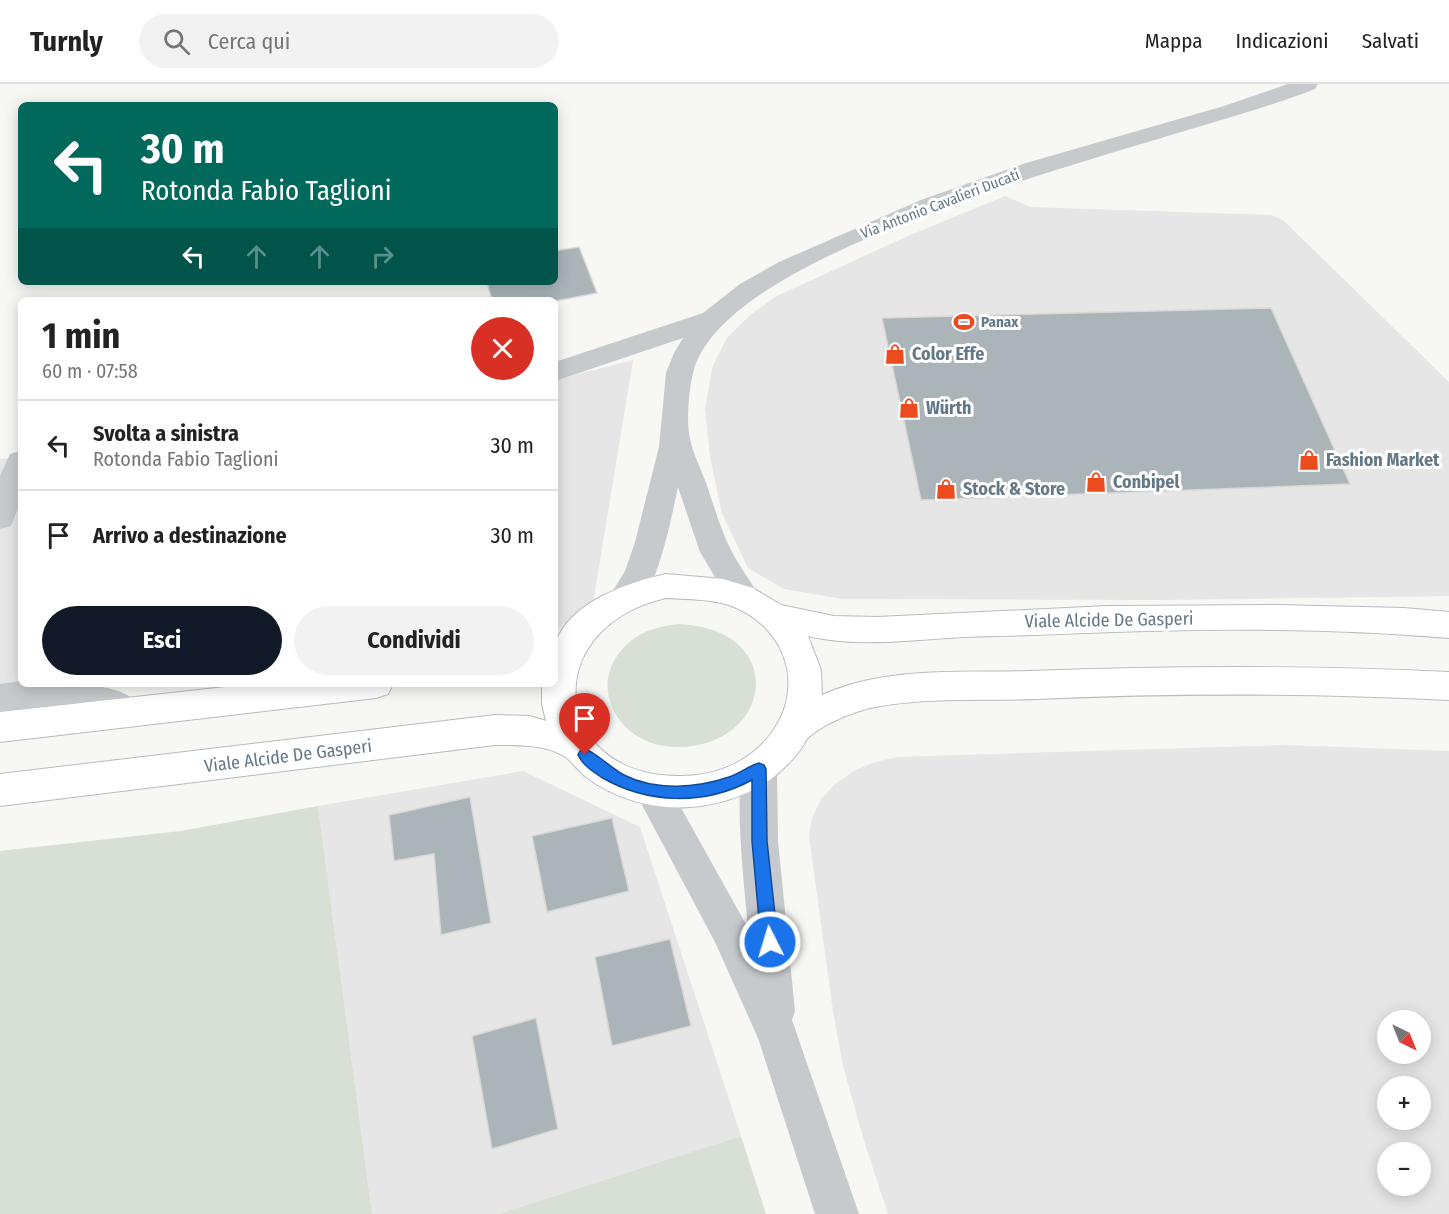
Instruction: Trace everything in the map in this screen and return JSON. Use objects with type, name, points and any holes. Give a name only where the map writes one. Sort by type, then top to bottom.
[{"type":"main road","name":"Viale Alcide De Gasperi","points":[[575,745],[565,727],[559,707],[558,688],[561,668],[568,649],[567,638],[626,597],[666,586],[692,586],[718,590],[757,606],[834,629],[866,630],[1051,621],[1187,618],[1348,619],[1449,625]]},
{"type":"main road","points":[[575,745],[595,765],[622,781],[652,790],[680,793],[709,790],[735,782],[759,769],[781,750],[798,727],[805,706],[807,686],[804,666],[797,647],[785,629],[757,606]]},
{"type":"main road","points":[[798,727],[827,708],[855,698],[911,689],[1056,683],[1241,681],[1449,686]]},
{"type":"main road","points":[[0,727],[350,687]]},
{"type":"main road","name":"Viale Alcide De Gasperi","points":[[0,790],[495,730],[530,731],[575,745]]},
{"type":"street","name":"Via Antonio Cavalieri Ducati","points":[[626,597],[638,580],[649,552],[675,438],[676,384],[686,354],[710,320],[743,292],[862,232],[938,201],[1069,157],[1235,109],[1307,84]]},
{"type":"street","points":[[558,371],[710,320]]},
{"type":"street","name":"Via Antonio Cavalieri Ducati","points":[[675,438],[716,552],[757,606]]},
{"type":"street","points":[[0,463],[18,461]]},
{"type":"street","points":[[0,518],[18,469]]},
{"type":"street","points":[[0,698],[76,689],[129,712]]},
{"type":"street","points":[[759,769],[759,841],[777,1034]]},
{"type":"street","points":[[652,790],[729,929],[777,1034],[837,1214]]},
{"type":"shaded area","points":[[1005,196],[1030,207],[1271,215],[1283,220],[1449,382],[1449,596],[1159,600],[843,599],[784,589],[748,568],[722,513],[710,457],[705,409],[713,365],[727,338],[750,315],[777,296],[908,236]]},
{"type":"shaded area","points":[[633,360],[593,603],[558,629],[558,379]]},
{"type":"shaded area","points":[[18,457],[18,685],[0,689],[0,459]]},
{"type":"shaded area","points":[[678,624],[714,630],[739,645],[752,665],[756,687],[749,710],[733,729],[709,742],[676,747],[654,744],[636,735],[622,723],[612,707],[608,690],[610,671],[618,654],[635,638],[650,630]]},
{"type":"shaded area","points":[[1285,745],[1449,751],[1449,1214],[888,1214],[843,1066],[833,1011],[809,836],[812,818],[821,799],[835,784],[854,771],[875,762],[898,757]]},
{"type":"shaded area","points":[[523,771],[640,827],[741,1136],[499,1214],[372,1214],[318,806]]},
{"type":"shaded area","points":[[318,806],[372,1214],[0,1214],[0,851],[181,831]]},
{"type":"shaded area","points":[[741,1136],[766,1214],[499,1214]]},
{"type":"building","points":[[579,247],[597,293],[558,300],[558,297],[491,297],[488,285],[558,285],[558,250]]},
{"type":"building","points":[[1271,308],[1350,484],[921,500],[882,318]]},
{"type":"building","points":[[470,797],[491,923],[441,935],[434,854],[394,861],[389,815]]},
{"type":"building","points":[[612,818],[629,891],[547,912],[532,836]]},
{"type":"building","points":[[670,939],[691,1026],[612,1046],[595,957]]},
{"type":"building","points":[[536,1018],[558,1129],[492,1149],[472,1036]]},
{"type":"place","name":"Panax","points":[[964,322]]},
{"type":"place","name":"Color Effe","points":[[895,354]]},
{"type":"place","name":"Würth","points":[[909,408]]},
{"type":"place","name":"Fashion Market","points":[[1309,460]]},
{"type":"place","name":"Conbipel","points":[[1096,482]]},
{"type":"place","name":"Stock & Store","points":[[946,489]]},
{"type":"route","points":[[585,755],[595,765],[622,781],[652,790],[680,793],[709,790],[735,782],[759,769],[759,841],[770,942]]}]
